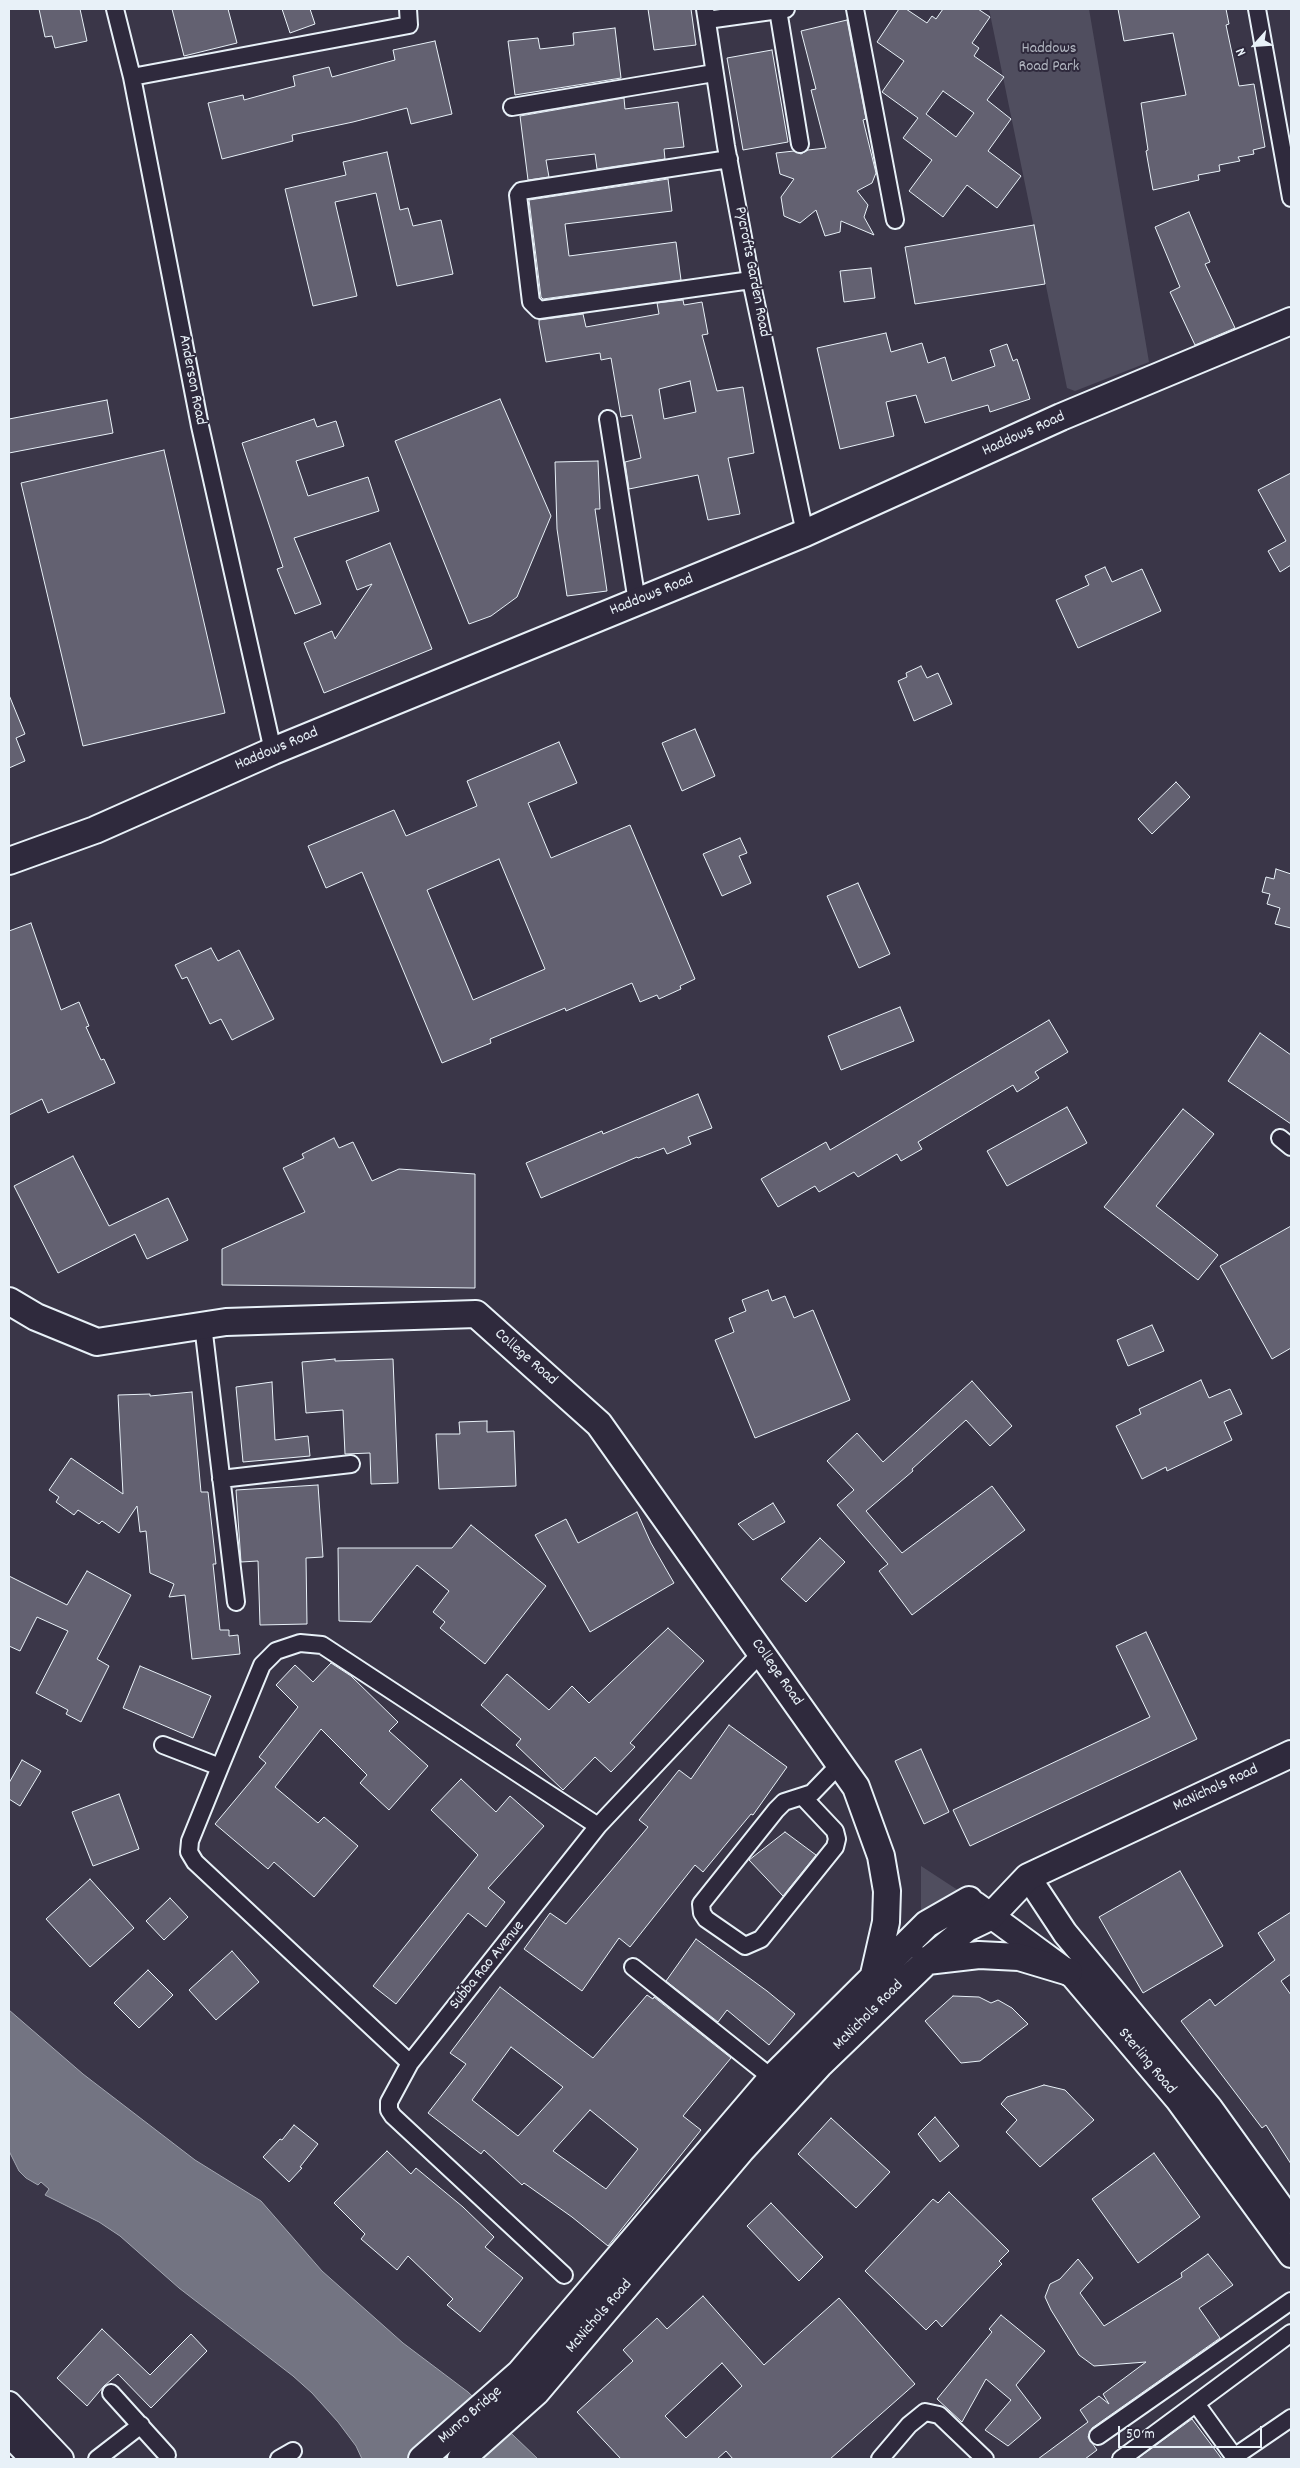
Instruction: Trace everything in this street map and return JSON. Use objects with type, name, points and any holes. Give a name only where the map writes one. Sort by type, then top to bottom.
[{"type":"main road","name":"Haddows Road","points":[[9,861],[95,830],[273,751],[805,533],[1061,417],[1291,321]]},
{"type":"main road","name":"College Road","points":[[9,1301],[36,1317],[97,1342],[226,1322],[476,1314],[600,1424],[856,1787],[881,1856],[888,1892],[886,1922]]},
{"type":"main road","name":"McNichols Road","points":[[528,2382],[820,2065],[927,1961],[967,1928],[990,1917],[1028,1877],[1291,1754]]},
{"type":"main road","name":"Sterling Road","points":[[1028,1877],[1065,1933],[1210,2108],[1291,2221]]},
{"type":"main road","name":"McNichols Road","points":[[528,2382],[772,2078],[927,1924],[969,1900]]},
{"type":"main road","name":"Sterling Road","points":[[969,1900],[990,1917],[1069,1972],[1178,2100],[1291,2255]]},
{"type":"main road","points":[[886,1922],[927,1961],[979,1955],[1019,1957],[1069,1972]]},
{"type":"main road","points":[[873,1979],[886,1922]]},
{"type":"main road","name":"Munro Bridge","points":[[422,2459],[528,2382]]},
{"type":"main road","name":"Munro Bridge","points":[[461,2459],[528,2382]]},
{"type":"main road","points":[[9,2404],[61,2459]]},
{"type":"main road","points":[[9,2434],[33,2459]]},
{"type":"street","name":"Anderson Road","points":[[115,9],[132,78],[200,426],[273,751]]},
{"type":"street","points":[[132,78],[409,25],[408,9]]},
{"type":"street","points":[[706,14],[782,9],[800,144]]},
{"type":"street","points":[[855,9],[895,220]]},
{"type":"street","points":[[1257,9],[1291,198]]},
{"type":"street","name":"Pycrofts Garden Road","points":[[706,14],[714,73],[751,280],[805,533]]},
{"type":"street","points":[[512,107],[714,73]]},
{"type":"street","points":[[729,158],[521,191],[518,195],[531,302],[538,310],[751,280]]},
{"type":"street","points":[[608,419],[637,602]]},
{"type":"street","points":[[203,1325],[236,1602]]},
{"type":"street","points":[[221,1479],[351,1464]]},
{"type":"street","points":[[410,2063],[195,1862],[189,1852],[190,1841],[262,1665],[276,1651],[300,1643],[322,1644],[598,1826]]},
{"type":"street","name":"Subba Rao Avenue","points":[[564,2275],[393,2116],[389,2110],[389,2102],[410,2063],[598,1826],[762,1652]]},
{"type":"street","points":[[163,1745],[220,1767]]},
{"type":"street","points":[[803,1797],[835,1831],[837,1839],[835,1848],[761,1939],[744,1946],[706,1919],[702,1913],[701,1904],[776,1810],[784,1802],[812,1793],[840,1764]]},
{"type":"street","points":[[633,1967],[772,2078]]},
{"type":"street","points":[[1098,2436],[1291,2301]]},
{"type":"street","points":[[1122,2459],[1197,2405],[1291,2333]]},
{"type":"street","points":[[111,2393],[168,2455]]},
{"type":"street","points":[[1197,2405],[1235,2458],[1291,2418]]},
{"type":"street","points":[[880,2459],[909,2424],[925,2412],[939,2414],[985,2459]]},
{"type":"street","points":[[98,2459],[141,2425]]},
{"type":"green space","name":"Haddows Road Park","points":[[989,9],[1089,9],[1149,362],[1075,391],[1067,388]]},
{"type":"green space","points":[[921,1866],[973,1900],[921,1919]]},
{"type":"water","points":[[9,2010],[83,2074],[195,2160],[261,2201],[322,2271],[403,2343],[468,2392],[538,2459],[362,2459],[356,2446],[338,2422],[312,2393],[293,2376],[179,2288],[120,2236],[99,2222],[45,2195],[49,2189],[41,2182],[38,2185],[26,2178],[19,2171],[9,2151]]},
{"type":"building","points":[[39,9],[80,9],[87,41],[55,48],[52,36],[45,37]]},
{"type":"building","points":[[172,9],[228,9],[237,43],[184,56]]},
{"type":"building","points":[[282,9],[310,9],[315,24],[290,33]]},
{"type":"building","points":[[648,9],[691,9],[696,45],[654,50]]},
{"type":"building","points":[[899,9],[906,9],[927,23],[932,16],[936,19],[943,9],[978,9],[990,17],[972,43],[979,48],[974,56],[1004,77],[987,100],[1011,119],[988,151],[1021,176],[997,208],[967,185],[943,217],[909,191],[932,160],[903,138],[918,118],[882,92],[904,61],[877,42]],"holes":[[[943,91],[974,113],[956,137],[926,114]]]},
{"type":"building","points":[[1118,9],[1226,9],[1229,24],[1226,25],[1239,86],[1254,84],[1265,147],[1253,150],[1254,154],[1238,157],[1240,161],[1219,165],[1220,171],[1198,175],[1199,180],[1153,190],[1146,151],[1148,150],[1141,103],[1186,95],[1173,33],[1124,41]]},
{"type":"building","points":[[847,20],[866,119],[863,120],[876,173],[872,183],[857,191],[868,205],[864,217],[874,235],[841,221],[840,232],[825,236],[816,210],[800,223],[784,216],[781,197],[794,179],[780,174],[776,153],[794,151],[801,154],[808,150],[826,148],[811,90],[816,89],[801,31]]},
{"type":"building","points":[[615,28],[621,78],[515,95],[508,41],[538,38],[540,49],[574,45],[573,33]]},
{"type":"building","points":[[435,41],[452,114],[411,124],[407,108],[292,135],[293,141],[222,159],[208,103],[243,95],[244,100],[295,86],[293,76],[329,67],[332,77],[395,60],[393,50]]},
{"type":"building","points":[[772,50],[788,142],[743,150],[727,58]]},
{"type":"building","points":[[624,98],[625,109],[678,102],[684,147],[664,149],[665,159],[597,169],[595,154],[546,160],[549,177],[528,180],[520,116]]},
{"type":"building","points":[[387,152],[400,210],[408,208],[413,226],[441,220],[453,274],[397,286],[376,193],[335,202],[357,296],[313,306],[285,189],[346,175],[343,162]]},
{"type":"building","points":[[668,179],[672,211],[565,224],[569,256],[676,242],[681,280],[543,299],[541,297],[529,200]]},
{"type":"building","points":[[1189,212],[1210,262],[1205,264],[1235,328],[1195,345],[1170,292],[1180,287],[1155,227]]},
{"type":"building","points":[[1034,225],[1045,284],[915,304],[905,247]]},
{"type":"building","points":[[871,268],[875,298],[844,302],[840,271]]},
{"type":"building","points":[[683,300],[684,305],[702,302],[708,334],[702,335],[717,391],[743,387],[754,453],[728,458],[740,514],[708,520],[698,475],[629,489],[625,462],[641,458],[632,415],[621,417],[611,358],[601,360],[600,353],[546,362],[539,320],[583,314],[586,327],[659,314],[657,303]],"holes":[[[690,381],[696,412],[664,419],[659,389]]]},
{"type":"building","points":[[886,333],[891,352],[922,343],[928,363],[945,357],[952,381],[995,366],[990,350],[1007,344],[1013,361],[1017,359],[1030,399],[990,412],[988,405],[925,423],[916,395],[886,402],[894,436],[840,449],[817,348]]},
{"type":"building","points":[[500,399],[551,516],[517,597],[491,616],[469,624],[395,441]]},
{"type":"building","points":[[107,400],[113,433],[9,453],[9,419]]},
{"type":"building","points":[[314,419],[317,427],[336,421],[344,446],[296,461],[308,496],[368,477],[379,511],[294,538],[321,604],[295,614],[277,569],[283,567],[242,443]]},
{"type":"building","points":[[164,450],[225,713],[83,746],[21,483]]},
{"type":"building","points":[[598,461],[600,509],[595,509],[607,591],[567,596],[557,529],[555,462]]},
{"type":"building","points":[[1291,473],[1291,565],[1280,572],[1268,551],[1286,541],[1258,490]]},
{"type":"building","points":[[390,543],[432,649],[324,693],[304,643],[332,631],[335,639],[372,584],[357,590],[346,561]]},
{"type":"building","points":[[1105,567],[1112,582],[1142,569],[1161,611],[1078,648],[1056,600],[1089,585],[1085,576]]},
{"type":"building","points":[[921,666],[927,678],[938,673],[952,704],[914,721],[898,681],[907,677],[906,673]]},
{"type":"building","points":[[9,695],[25,734],[16,738],[25,761],[9,768]]},
{"type":"building","points":[[695,729],[715,776],[682,791],[662,743]]},
{"type":"building","points":[[559,742],[577,783],[528,803],[551,858],[630,825],[695,979],[680,986],[681,989],[659,999],[657,995],[640,1002],[632,983],[566,1011],[565,1008],[490,1039],[491,1043],[442,1063],[362,872],[326,888],[308,846],[394,810],[406,836],[477,806],[467,781]],"holes":[[[499,859],[545,969],[473,1000],[427,890]]]},
{"type":"building","points":[[1176,782],[1190,797],[1152,834],[1138,819]]},
{"type":"building","points":[[740,838],[747,853],[739,856],[751,883],[722,896],[703,854]]},
{"type":"building","points":[[1276,869],[1291,874],[1291,928],[1275,924],[1280,908],[1267,904],[1270,894],[1262,892],[1266,877],[1274,879]]},
{"type":"building","points":[[858,883],[890,954],[859,968],[827,896]]},
{"type":"building","points":[[31,923],[61,1010],[79,1002],[89,1026],[86,1027],[101,1060],[104,1059],[115,1083],[48,1113],[42,1099],[9,1115],[9,931]]},
{"type":"building","points":[[211,948],[218,961],[239,950],[274,1019],[232,1040],[221,1019],[210,1024],[187,977],[182,979],[175,965]]},
{"type":"building","points":[[900,1007],[914,1041],[841,1070],[828,1036]]},
{"type":"building","points":[[1049,1020],[1068,1052],[1035,1072],[1039,1078],[1017,1092],[1013,1085],[918,1142],[922,1149],[901,1161],[897,1154],[858,1177],[854,1172],[819,1192],[815,1186],[778,1207],[761,1179],[826,1142],[830,1150]]},
{"type":"building","points":[[1260,1033],[1291,1055],[1291,1124],[1228,1081]]},
{"type":"building","points":[[698,1094],[712,1128],[688,1137],[691,1144],[667,1154],[664,1148],[637,1157],[541,1198],[526,1163],[602,1131],[603,1134]]},
{"type":"building","points":[[1067,1107],[1087,1143],[1007,1186],[987,1151]]},
{"type":"building","points":[[1183,1109],[1214,1134],[1156,1206],[1218,1255],[1198,1280],[1104,1207]]},
{"type":"building","points":[[334,1138],[339,1148],[353,1142],[372,1181],[399,1169],[475,1174],[475,1288],[222,1285],[222,1249],[305,1212],[283,1168],[304,1158],[302,1154]]},
{"type":"building","points":[[73,1156],[109,1226],[168,1198],[188,1240],[147,1259],[135,1234],[58,1273],[14,1186]]},
{"type":"building","points":[[1291,1226],[1291,1348],[1272,1359],[1220,1266]]},
{"type":"building","points":[[768,1290],[772,1301],[785,1296],[794,1318],[813,1310],[850,1400],[755,1438],[715,1340],[734,1332],[729,1318],[746,1311],[742,1300]]},
{"type":"building","points":[[1152,1325],[1164,1351],[1128,1366],[1117,1340]]},
{"type":"building","points":[[335,1359],[335,1361],[393,1359],[398,1483],[371,1484],[370,1453],[345,1454],[343,1410],[306,1413],[302,1362]]},
{"type":"building","points":[[1201,1380],[1209,1398],[1230,1389],[1242,1414],[1224,1422],[1232,1440],[1167,1471],[1166,1467],[1142,1479],[1116,1426],[1141,1414],[1139,1409]]},
{"type":"building","points":[[972,1381],[1012,1426],[990,1446],[966,1420],[912,1469],[913,1471],[866,1511],[902,1553],[992,1486],[1025,1530],[912,1615],[879,1571],[888,1564],[837,1505],[854,1490],[827,1461],[857,1433],[883,1462]]},
{"type":"building","points":[[272,1382],[275,1440],[308,1436],[310,1456],[243,1462],[236,1387]]},
{"type":"building","points":[[192,1392],[201,1492],[208,1492],[216,1564],[213,1564],[220,1630],[229,1630],[229,1636],[238,1635],[240,1654],[192,1659],[185,1595],[169,1597],[174,1584],[150,1573],[146,1531],[140,1532],[137,1506],[119,1533],[102,1521],[99,1524],[78,1510],[74,1515],[56,1502],[59,1497],[49,1490],[71,1458],[123,1494],[118,1395],[150,1394],[150,1396]]},
{"type":"building","points":[[487,1421],[487,1432],[514,1431],[516,1486],[439,1489],[436,1434],[460,1434],[459,1422]]},
{"type":"building","points":[[318,1485],[323,1557],[306,1558],[307,1624],[260,1625],[258,1561],[241,1562],[236,1490]]},
{"type":"building","points":[[773,1503],[785,1522],[753,1540],[738,1524]]},
{"type":"building","points":[[637,1512],[651,1543],[674,1583],[590,1632],[535,1535],[566,1519],[578,1543]]},
{"type":"building","points":[[471,1525],[546,1586],[485,1664],[440,1628],[445,1622],[433,1612],[449,1591],[417,1565],[371,1622],[339,1621],[338,1548],[452,1548]]},
{"type":"building","points":[[820,1538],[845,1562],[806,1602],[781,1579]]},
{"type":"building","points":[[87,1571],[131,1595],[97,1659],[109,1666],[81,1722],[66,1714],[68,1710],[36,1693],[68,1631],[37,1617],[20,1651],[9,1646],[9,1576],[67,1605]]},
{"type":"building","points":[[668,1628],[704,1661],[630,1743],[635,1747],[611,1772],[595,1757],[563,1790],[516,1745],[521,1739],[481,1705],[507,1674],[549,1710],[572,1686],[589,1703]]},
{"type":"building","points":[[1146,1632],[1197,1739],[970,1846],[953,1810],[1150,1717],[1116,1646]]},
{"type":"building","points":[[331,1663],[351,1676],[398,1722],[389,1731],[428,1766],[389,1810],[360,1783],[367,1775],[321,1729],[275,1787],[318,1823],[324,1817],[358,1846],[314,1897],[274,1862],[268,1869],[215,1824],[266,1763],[259,1757],[298,1707],[276,1685],[295,1665],[313,1682]]},
{"type":"building","points":[[140,1666],[211,1696],[193,1738],[123,1708]]},
{"type":"building","points":[[729,1725],[787,1767],[753,1815],[751,1814],[703,1872],[695,1865],[630,1947],[619,1938],[582,1991],[524,1949],[550,1913],[566,1924],[648,1827],[639,1820],[679,1770],[691,1779]]},
{"type":"building","points":[[921,1749],[949,1812],[924,1824],[895,1761]]},
{"type":"building","points":[[22,1760],[41,1771],[20,1806],[9,1799],[9,1783]]},
{"type":"building","points":[[461,1779],[496,1812],[510,1796],[544,1826],[488,1888],[505,1902],[486,1927],[468,1913],[396,2004],[373,1986],[478,1855],[431,1810]]},
{"type":"building","points":[[119,1794],[139,1849],[93,1866],[72,1812]]},
{"type":"building","points":[[785,1832],[816,1855],[783,1896],[749,1860]]},
{"type":"building","points":[[1180,1871],[1223,1946],[1143,1993],[1099,1917]]},
{"type":"building","points":[[90,1879],[134,1928],[90,1967],[46,1919]]},
{"type":"building","points":[[170,1898],[188,1917],[164,1940],[146,1921]]},
{"type":"building","points":[[1291,1912],[1291,1974],[1281,1981],[1291,1995],[1291,2164],[1266,2125],[1262,2128],[1181,2021],[1210,1999],[1215,2006],[1275,1960],[1258,1933]]},
{"type":"building","points":[[696,1939],[795,2014],[769,2045],[727,2010],[718,2022],[666,1981]]},
{"type":"building","points":[[232,1951],[259,1982],[216,2020],[189,1990]]},
{"type":"building","points":[[148,1970],[173,1995],[139,2028],[114,2003]]},
{"type":"building","points":[[500,1987],[593,2058],[647,1995],[653,1999],[654,1997],[731,2058],[683,2116],[701,2130],[608,2246],[572,2217],[524,2183],[522,2185],[484,2150],[481,2154],[428,2113],[466,2064],[450,2053]],"holes":[[[511,2047],[563,2087],[518,2136],[472,2100]],[[590,2110],[638,2149],[606,2189],[553,2151]]]},
{"type":"building","points":[[953,1996],[979,1997],[991,2003],[998,2000],[1012,2008],[1028,2024],[980,2061],[961,2063],[925,2021]]},
{"type":"building","points":[[1044,2085],[1065,2090],[1094,2120],[1040,2167],[1006,2132],[1017,2120],[1001,2104],[1007,2097]]},
{"type":"building","points":[[935,2117],[959,2146],[940,2162],[918,2134]]},
{"type":"building","points":[[831,2118],[890,2172],[856,2208],[798,2154]]},
{"type":"building","points":[[294,2125],[318,2144],[300,2167],[302,2168],[289,2182],[263,2157],[280,2139],[282,2140]]},
{"type":"building","points":[[387,2151],[411,2174],[416,2168],[463,2207],[494,2237],[485,2247],[523,2278],[480,2332],[447,2305],[453,2299],[408,2256],[397,2270],[361,2239],[365,2234],[334,2203]]},
{"type":"building","points":[[1154,2153],[1200,2217],[1138,2263],[1092,2199]]},
{"type":"building","points":[[949,2192],[1009,2251],[999,2261],[1002,2264],[942,2327],[936,2320],[926,2330],[865,2271],[933,2199],[938,2203]]},
{"type":"building","points":[[771,2203],[823,2257],[799,2281],[747,2226]]},
{"type":"building","points":[[1208,2254],[1233,2285],[1199,2308],[1220,2338],[1092,2428],[1088,2437],[1097,2450],[1085,2459],[1038,2459],[1088,2422],[1080,2410],[1099,2396],[1109,2404],[1103,2394],[1146,2362],[1094,2366],[1079,2355],[1045,2297],[1050,2284],[1060,2279],[1078,2259],[1093,2278],[1080,2293],[1104,2326],[1182,2277],[1181,2273]]},
{"type":"building","points":[[703,2296],[764,2365],[839,2298],[915,2384],[830,2459],[733,2459],[726,2451],[717,2459],[621,2459],[577,2412],[633,2361],[623,2350],[657,2318],[667,2329]],"holes":[[[722,2363],[742,2386],[686,2438],[665,2416]]]},
{"type":"building","points":[[1001,2315],[1045,2351],[1016,2385],[1041,2418],[1008,2446],[985,2430],[1011,2400],[986,2379],[962,2422],[937,2399],[992,2332],[989,2329]]},
{"type":"building","points":[[102,2329],[150,2375],[191,2334],[207,2351],[151,2408],[118,2374],[104,2386],[87,2406],[57,2378]]},
{"type":"building","points":[[1192,2419],[1222,2459],[1137,2459]]}]
